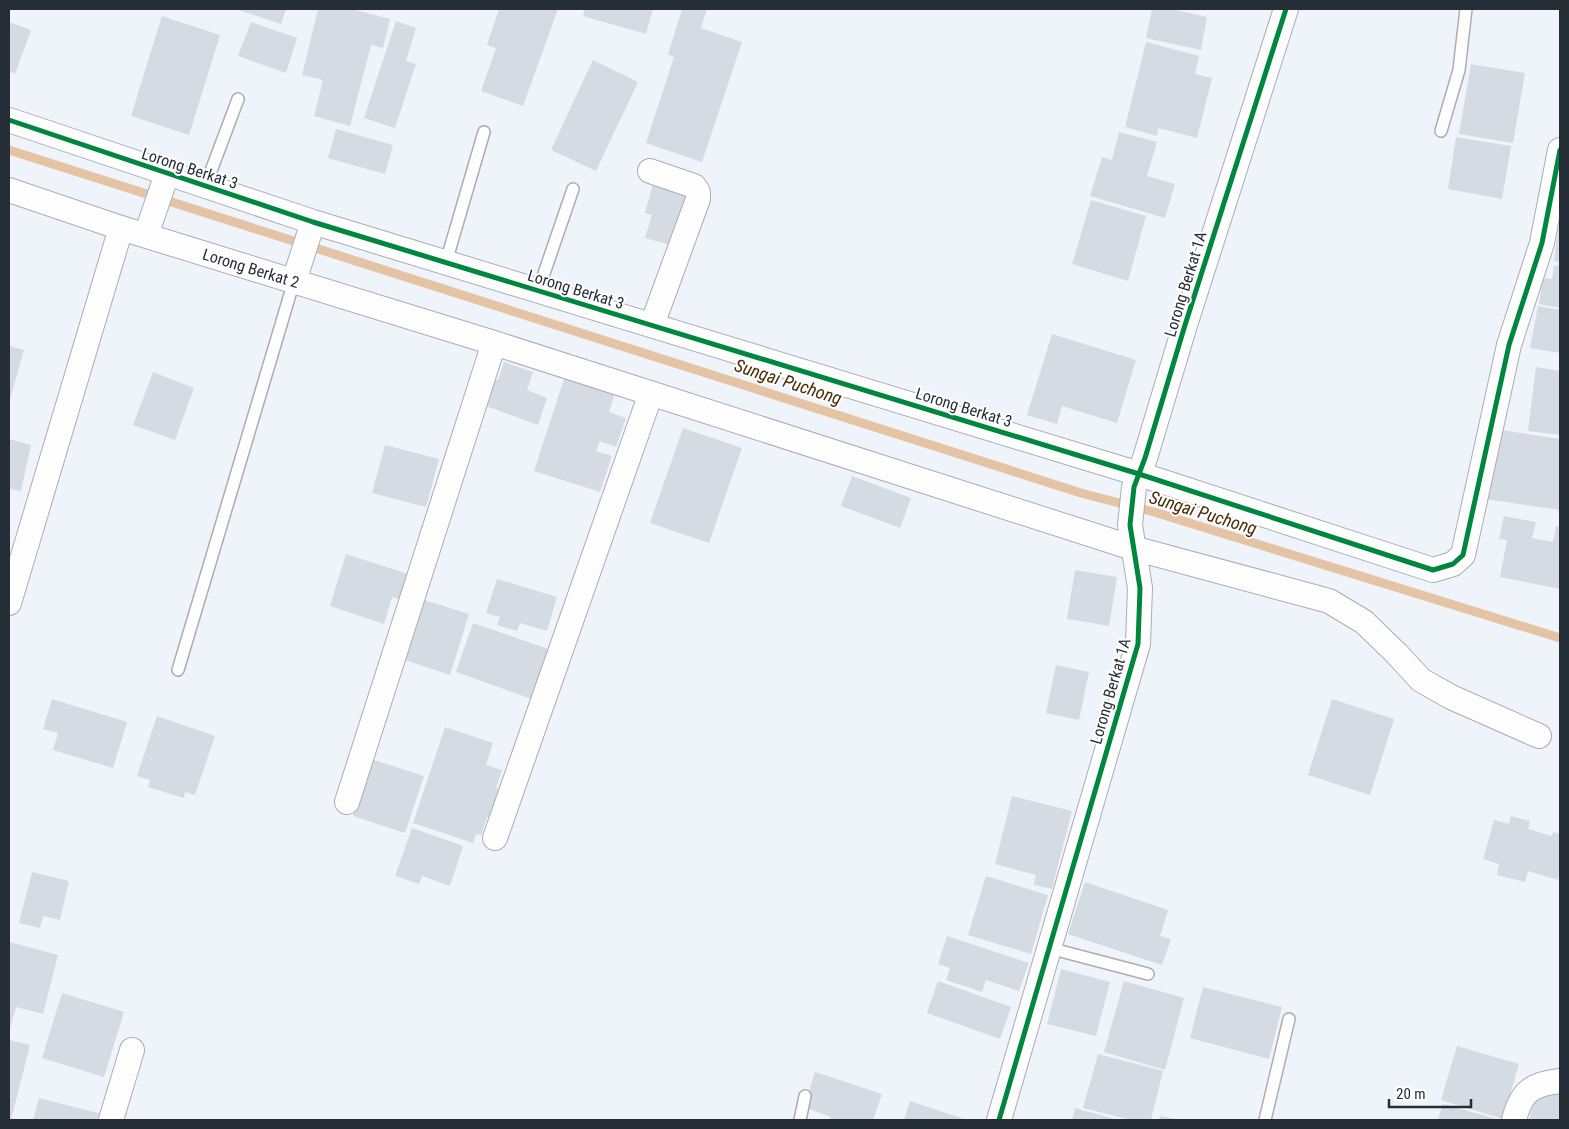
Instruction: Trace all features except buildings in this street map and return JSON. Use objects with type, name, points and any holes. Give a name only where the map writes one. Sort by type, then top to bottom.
[{"type":"street","name":"Lorong Berkat 1A","points":[[999,1120],[1138,644],[1140,588],[1130,525],[1137,481],[1286,9]]},
{"type":"street","name":"Lorong Berkat 3","points":[[9,120],[313,222],[652,325],[1137,481],[1433,570],[1453,564],[1463,554],[1509,346],[1542,243],[1560,150]]},
{"type":"street","points":[[650,172],[694,186],[698,192],[698,200],[652,325]]},
{"type":"street","points":[[146,235],[167,174]]},
{"type":"street","name":"Lorong Berkat 2","points":[[9,190],[121,228],[494,343],[1133,548],[1329,601],[1364,622],[1421,680],[1451,697],[1539,736]]},
{"type":"street","points":[[294,281],[313,222]]},
{"type":"street","points":[[9,603],[121,228]]},
{"type":"street","points":[[347,802],[494,343]]},
{"type":"street","points":[[495,838],[651,393]]},
{"type":"street","points":[[111,1120],[132,1050]]},
{"type":"street","points":[[1514,1120],[1522,1097],[1532,1087],[1548,1082],[1560,1081]]},
{"type":"lane","points":[[1441,131],[1459,70],[1466,9]]},
{"type":"lane","points":[[205,186],[238,100]]},
{"type":"lane","points":[[446,262],[484,132]]},
{"type":"lane","points":[[538,291],[573,189]]},
{"type":"lane","points":[[178,670],[294,281]]},
{"type":"lane","points":[[1049,948],[1148,974]]},
{"type":"lane","points":[[1265,1120],[1289,1019]]},
{"type":"lane","points":[[800,1120],[805,1096]]},
{"type":"waterway","name":"Sungai Puchong","points":[[9,150],[1081,493],[1154,512],[1560,638]]},
{"type":"cycle path","points":[[999,1120],[1138,644],[1140,588],[1130,525],[1134,487],[1145,458],[1185,325],[1286,9]]},
{"type":"cycle path","points":[[9,120],[313,222],[1139,474],[1433,570],[1453,564],[1463,555],[1509,345],[1542,243],[1560,150]]}]
